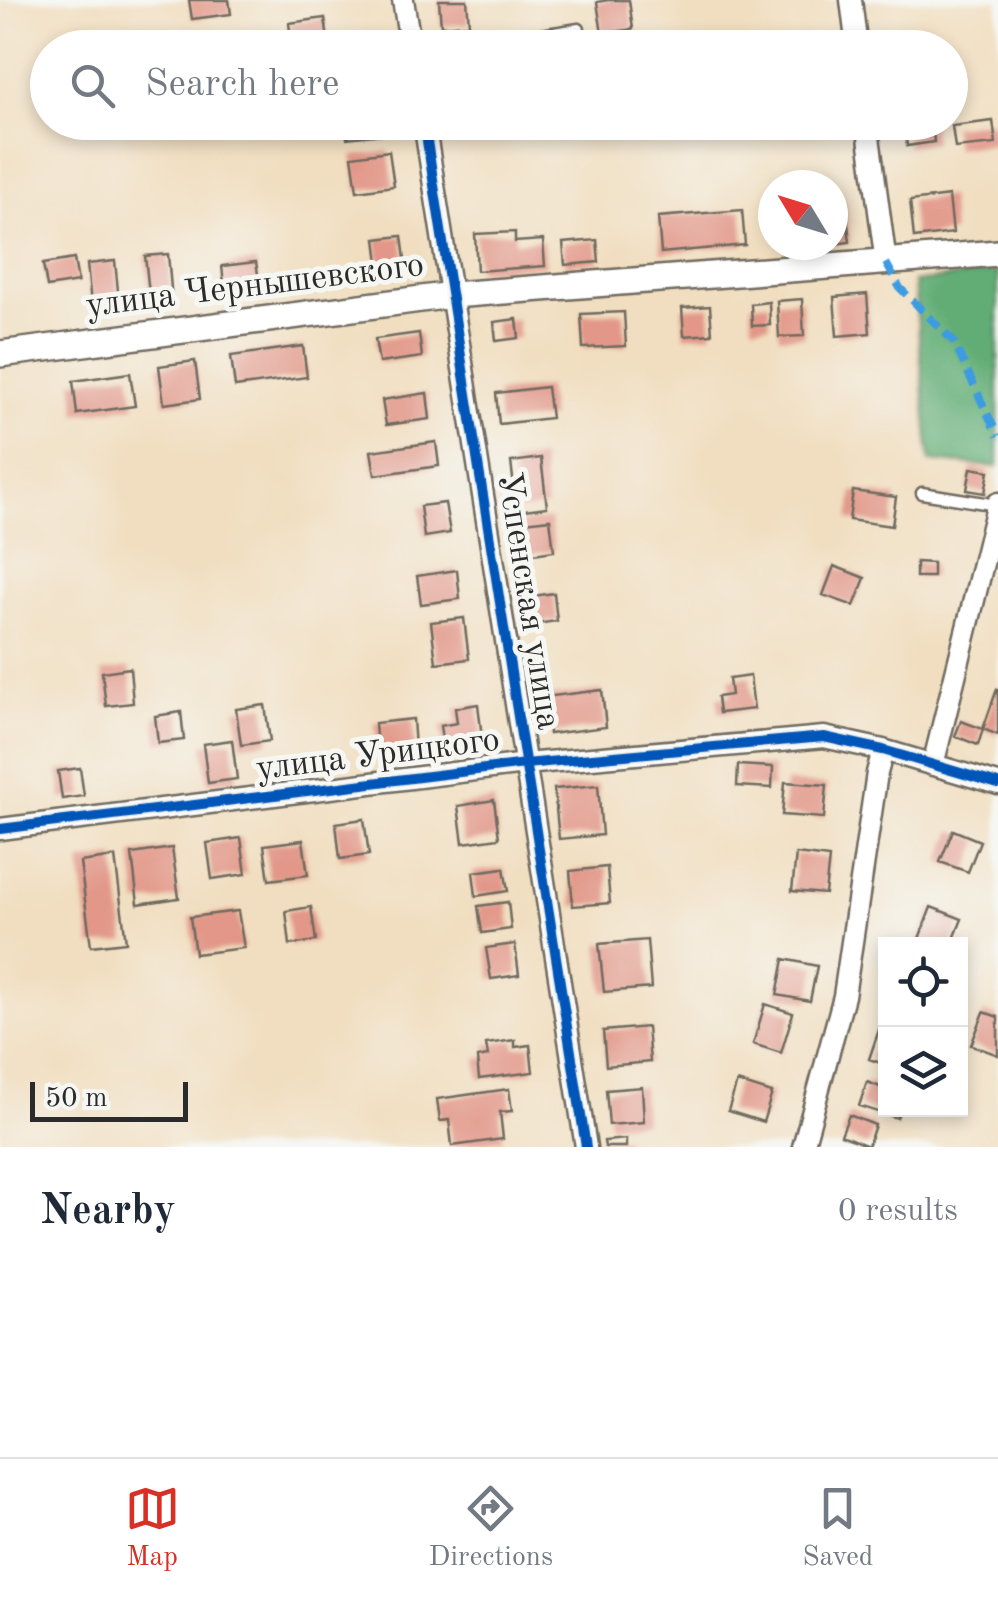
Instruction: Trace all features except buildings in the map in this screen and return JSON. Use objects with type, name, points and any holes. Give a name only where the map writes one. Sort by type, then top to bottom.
[{"type":"street","points":[[403,0],[408,30]]},
{"type":"street","points":[[850,0],[854,30]]},
{"type":"street","name":"Успенская улица","points":[[427,140],[586,1147]]},
{"type":"street","points":[[869,140],[886,262]]},
{"type":"street","name":"улица Чернышевского","points":[[0,354],[452,296],[998,253]]},
{"type":"street","points":[[933,764],[998,504]]},
{"type":"street","name":"улица Урицкого","points":[[0,829],[525,764],[824,737],[884,750],[998,784]]},
{"type":"street","points":[[803,1147],[844,996],[877,773],[884,750]]},
{"type":"lane","points":[[572,30],[578,29]]},
{"type":"lane","points":[[922,493],[998,504]]},
{"type":"green space","points":[[998,271],[998,467],[930,461],[914,282]]},
{"type":"marked path","points":[[886,263],[900,288],[953,341],[998,436]]},
{"type":"cycle path","points":[[427,140],[586,1147]]},
{"type":"cycle path","points":[[0,829],[525,764],[824,737],[998,784]]}]
